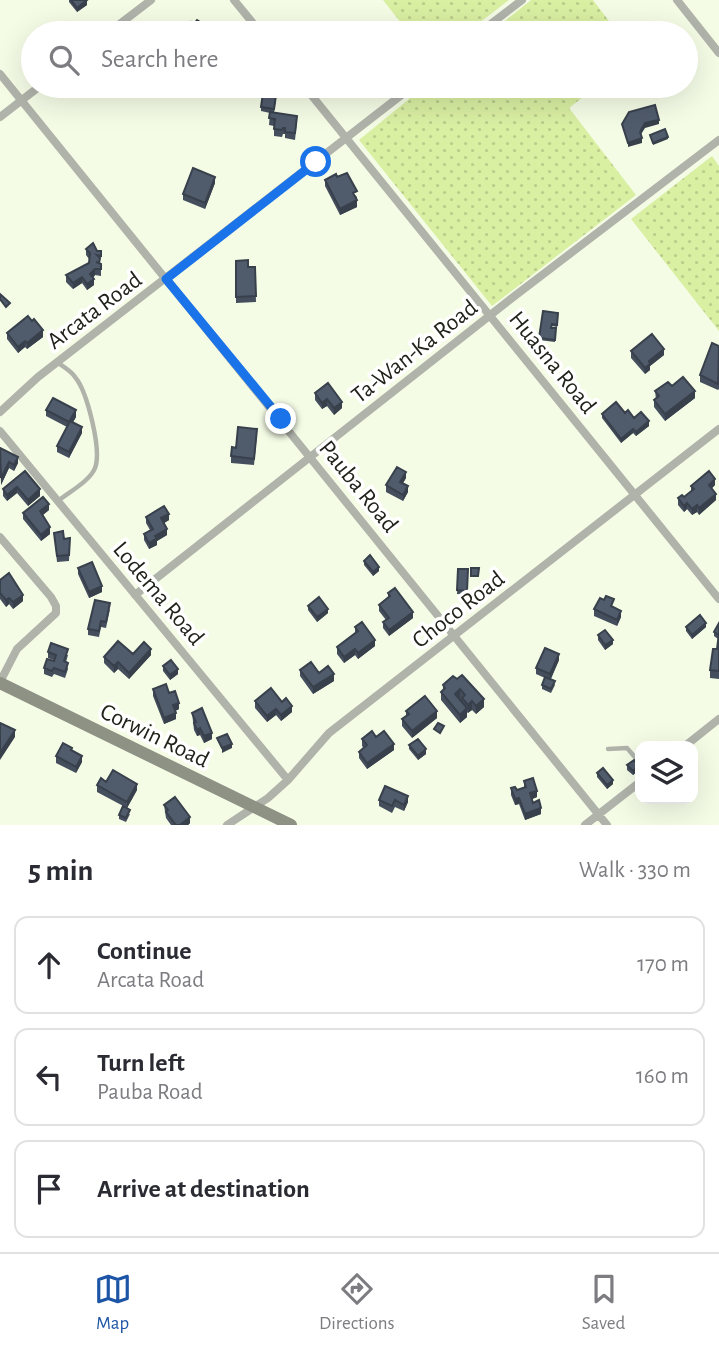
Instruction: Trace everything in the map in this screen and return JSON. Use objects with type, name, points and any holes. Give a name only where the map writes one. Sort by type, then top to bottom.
[{"type":"main road","name":"Corwin Road","points":[[0,683],[291,825]]},
{"type":"street","points":[[124,21],[151,0]]},
{"type":"street","points":[[234,0],[251,21]]},
{"type":"street","points":[[495,21],[522,0]]},
{"type":"street","points":[[677,0],[694,21]]},
{"type":"street","points":[[698,26],[719,53]]},
{"type":"street","name":"Pauba Road","points":[[0,74],[607,825]]},
{"type":"street","points":[[0,117],[24,98]]},
{"type":"street","name":"Huasna Road","points":[[314,98],[719,599]]},
{"type":"street","name":"Arcata Road","points":[[0,412],[58,362],[398,98]]},
{"type":"street","name":"Ta-Wan-Ka Road","points":[[135,595],[719,140]]},
{"type":"street","name":"Choco Road","points":[[227,825],[252,806],[268,798],[288,780],[329,733],[719,429]]},
{"type":"street","name":"Lodema Road","points":[[0,431],[288,780]]},
{"type":"street","points":[[0,537],[51,597],[56,613],[17,649],[0,683]]},
{"type":"street","points":[[691,741],[719,719]]},
{"type":"street","points":[[586,825],[635,786]]},
{"type":"lane","points":[[58,362],[74,375],[83,394],[96,460],[96,466],[89,476],[58,501]]},
{"type":"lane","points":[[608,749],[618,746],[626,748],[635,758]]},
{"type":"green space","points":[[383,0],[509,0],[482,21],[400,21]]},
{"type":"green space","points":[[531,0],[593,0],[609,21],[505,21]]},
{"type":"green space","points":[[410,98],[582,98],[569,108],[636,195],[492,306],[359,140]]},
{"type":"green space","points":[[712,156],[719,166],[719,331],[631,219]]},
{"type":"building","points":[[71,0],[87,0],[77,8]]},
{"type":"building","points":[[262,98],[276,98],[274,109],[261,107]]},
{"type":"building","points":[[655,105],[659,120],[645,123],[640,132],[642,138],[628,143],[622,124],[629,112]]},
{"type":"building","points":[[270,112],[297,116],[295,133],[285,132],[285,128],[274,129],[275,119],[269,118]]},
{"type":"building","points":[[665,129],[668,137],[653,143],[650,135]]},
{"type":"building","points":[[193,168],[215,177],[205,203],[183,194]]},
{"type":"building","points":[[347,173],[357,191],[353,193],[357,200],[340,209],[325,180],[336,174],[337,177]]},
{"type":"building","points":[[93,243],[97,251],[101,251],[101,256],[97,255],[100,258],[99,263],[96,262],[101,264],[101,269],[95,269],[90,274],[94,279],[87,284],[82,277],[73,283],[66,275],[89,263],[90,253],[86,249]]},
{"type":"building","points":[[248,260],[248,267],[255,267],[256,296],[236,297],[236,261]]},
{"type":"building","points":[[0,294],[10,303],[6,307],[0,299]]},
{"type":"building","points":[[543,311],[558,313],[557,325],[552,324],[551,328],[556,328],[555,340],[539,338]]},
{"type":"building","points":[[28,316],[43,330],[18,347],[7,333]]},
{"type":"building","points":[[652,334],[664,349],[649,361],[650,364],[645,368],[631,351]]},
{"type":"building","points":[[712,343],[719,346],[718,384],[700,375]]},
{"type":"building","points":[[683,377],[695,391],[665,414],[654,400],[659,396],[655,391],[668,382],[672,386]]},
{"type":"building","points":[[328,383],[342,402],[334,408],[327,399],[322,403],[315,393]]},
{"type":"building","points":[[53,398],[76,410],[69,422],[46,410]]},
{"type":"building","points":[[616,402],[625,413],[628,410],[634,418],[641,412],[649,421],[636,432],[633,429],[621,439],[602,414]]},
{"type":"building","points":[[70,421],[82,427],[69,452],[57,446]]},
{"type":"building","points":[[238,427],[257,429],[254,459],[231,456],[232,447],[236,448]]},
{"type":"building","points":[[0,448],[18,457],[14,465],[9,462],[1,478]]},
{"type":"building","points":[[397,467],[406,472],[400,482],[408,486],[403,495],[386,485]]},
{"type":"building","points":[[25,471],[40,489],[28,500],[17,487],[7,495],[3,489]]},
{"type":"building","points":[[709,471],[715,479],[709,485],[716,494],[699,508],[697,505],[692,509],[687,503],[684,506],[678,498],[694,489],[691,486]]},
{"type":"building","points":[[43,497],[49,504],[40,511],[50,527],[41,535],[23,513]]},
{"type":"building","points":[[164,506],[169,514],[161,518],[167,529],[149,543],[144,534],[153,529],[146,517]]},
{"type":"building","points":[[63,531],[64,539],[70,538],[69,555],[57,556],[54,533]]},
{"type":"building","points":[[370,555],[379,567],[373,572],[364,561]]},
{"type":"building","points":[[92,562],[102,586],[89,592],[78,568]]},
{"type":"building","points":[[471,568],[479,568],[478,576],[471,576]]},
{"type":"building","points":[[458,569],[468,569],[467,591],[457,590]]},
{"type":"building","points":[[9,573],[23,595],[13,602],[9,598],[6,600],[0,593],[0,580]]},
{"type":"building","points":[[395,588],[413,612],[389,630],[383,622],[389,618],[379,605]]},
{"type":"building","points":[[606,596],[614,599],[611,606],[621,611],[617,620],[594,609],[600,598],[604,600]]},
{"type":"building","points":[[319,597],[328,609],[317,617],[308,606]]},
{"type":"building","points":[[95,600],[110,603],[106,622],[101,621],[99,631],[88,629]]},
{"type":"building","points":[[700,615],[706,623],[692,635],[686,627]]},
{"type":"building","points":[[362,622],[375,640],[358,653],[355,649],[344,657],[337,647],[358,631],[355,627]]},
{"type":"building","points":[[605,630],[613,640],[605,645],[598,635]]},
{"type":"building","points":[[719,633],[719,671],[710,670],[713,649],[717,649]]},
{"type":"building","points":[[118,641],[133,654],[144,642],[151,649],[129,673],[118,662],[114,666],[104,657]]},
{"type":"building","points":[[51,643],[68,649],[64,661],[68,663],[65,672],[44,668],[47,659],[54,661],[56,655],[48,652]]},
{"type":"building","points":[[545,648],[559,654],[550,674],[536,668]]},
{"type":"building","points":[[171,660],[178,669],[170,675],[163,666]]},
{"type":"building","points":[[311,662],[319,673],[328,666],[334,674],[313,687],[300,670]]},
{"type":"building","points":[[462,675],[484,699],[476,706],[472,701],[468,705],[462,698],[465,695],[460,689],[455,694],[467,708],[460,715],[441,692],[445,688],[443,685],[453,676],[457,679]]},
{"type":"building","points":[[545,677],[555,681],[551,689],[542,685]]},
{"type":"building","points":[[166,684],[169,693],[175,691],[179,703],[173,705],[176,713],[164,718],[153,689]]},
{"type":"building","points":[[271,688],[282,702],[286,698],[292,706],[281,715],[276,709],[267,716],[255,701]]},
{"type":"building","points":[[425,696],[437,711],[412,731],[402,719],[409,714],[406,711]]},
{"type":"building","points":[[202,708],[212,733],[204,736],[200,728],[197,730],[192,713]]},
{"type":"building","points":[[0,723],[15,730],[0,753]]},
{"type":"building","points":[[438,723],[444,726],[440,733],[434,729]]},
{"type":"building","points":[[372,731],[376,737],[384,731],[394,744],[367,763],[359,752],[367,745],[362,739]]},
{"type":"building","points":[[227,734],[232,744],[222,748],[217,738]]},
{"type":"building","points":[[418,739],[426,749],[418,756],[409,745]]},
{"type":"building","points":[[63,743],[82,756],[76,767],[56,756]]},
{"type":"building","points":[[634,760],[635,769],[633,771],[627,765]]},
{"type":"building","points":[[603,768],[613,780],[607,785],[597,773]]},
{"type":"building","points":[[113,770],[137,784],[127,802],[97,785],[101,778],[106,782]]},
{"type":"building","points":[[533,778],[537,791],[530,793],[533,803],[539,800],[541,808],[525,814],[519,798],[515,799],[511,788],[515,787],[517,790],[526,787],[524,781]]},
{"type":"building","points":[[385,786],[408,796],[404,805],[395,800],[392,806],[379,800]]},
{"type":"building","points":[[175,797],[190,817],[180,825],[176,825],[164,805]]},
{"type":"building","points":[[123,806],[130,810],[126,818],[119,815]]},
{"type":"route","points":[[281,419],[166,279],[316,162]]}]
